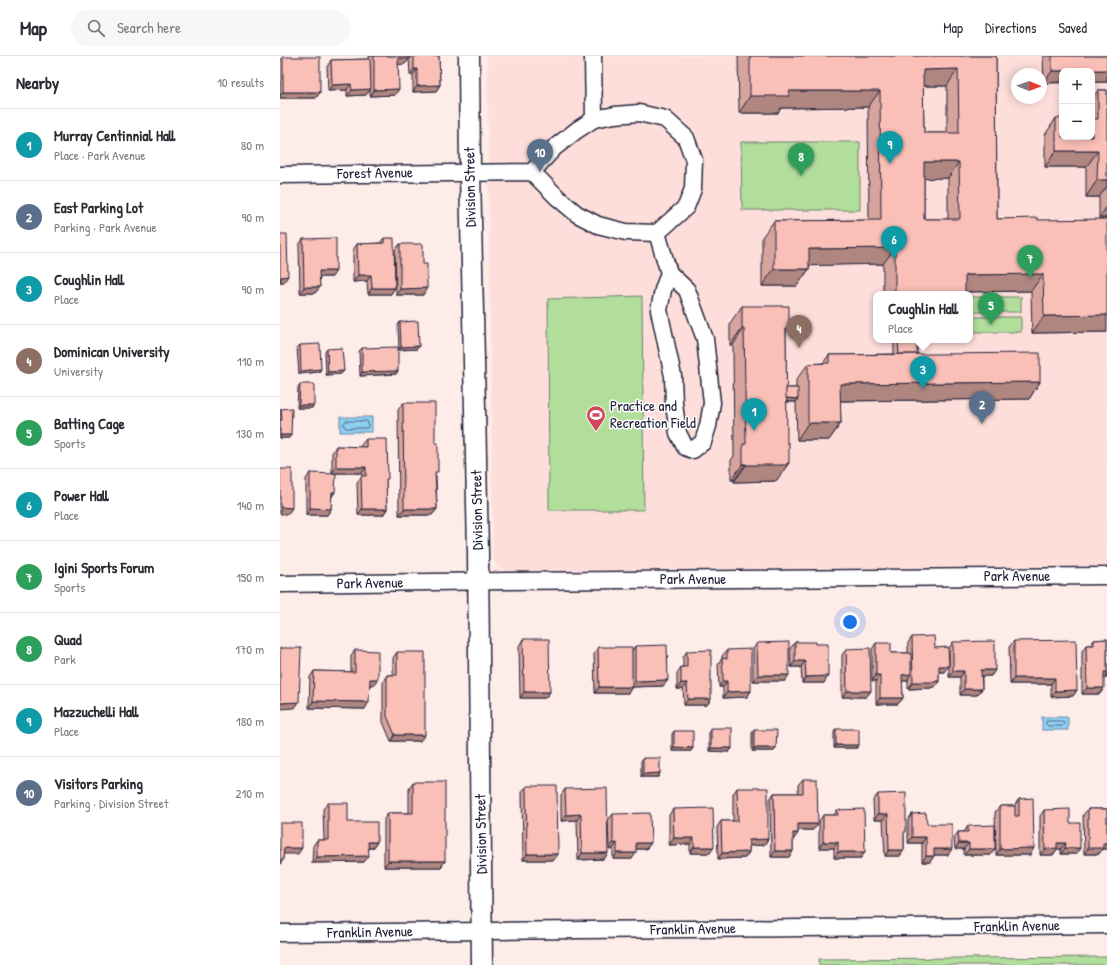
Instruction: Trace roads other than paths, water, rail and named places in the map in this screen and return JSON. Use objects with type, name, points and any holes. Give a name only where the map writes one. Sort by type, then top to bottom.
[{"type":"street","name":"Division Street","points":[[469,56],[478,581],[482,965]]},
{"type":"street","points":[[593,56],[594,120]]},
{"type":"street","points":[[639,112],[665,119],[686,138],[694,160],[693,189],[686,207],[657,233],[626,232],[598,225],[577,214],[558,198],[532,172],[554,148],[577,130],[594,120],[615,115],[639,112]]},
{"type":"street","name":"Forest Avenue","points":[[280,175],[532,172]]},
{"type":"street","points":[[657,233],[669,273],[687,290],[705,339],[712,403],[708,426],[702,442],[693,450],[685,447],[678,432],[674,404],[673,376],[659,310],[663,290],[669,273]]},
{"type":"street","name":"Park Avenue","points":[[280,584],[1107,576]]},
{"type":"street","name":"Franklin Avenue","points":[[280,933],[1107,925]]},
{"type":"water","points":[[340,417],[372,417],[372,432],[340,432]]},
{"type":"water","points":[[1042,717],[1068,717],[1068,730],[1042,730]]},
{"type":"place","name":"Mazzuchelli Hall","points":[[890,164]]},
{"type":"place","name":"Visitors Parking","points":[[540,172]]},
{"type":"place","name":"Quad","points":[[801,176]]},
{"type":"place","name":"Power Hall","points":[[894,259]]},
{"type":"place","name":"Igini Sports Forum","points":[[1030,278]]},
{"type":"place","name":"Batting Cage","points":[[991,325]]},
{"type":"place","name":"Dominican University","points":[[799,348]]},
{"type":"place","name":"Coughlin Hall","points":[[923,389]]},
{"type":"place","name":"East Parking Lot","points":[[982,424]]},
{"type":"place","name":"Murray Centinnial Hall","points":[[754,431]]},
{"type":"place","name":"Practice and Recreation Field","points":[[596,432]]}]
